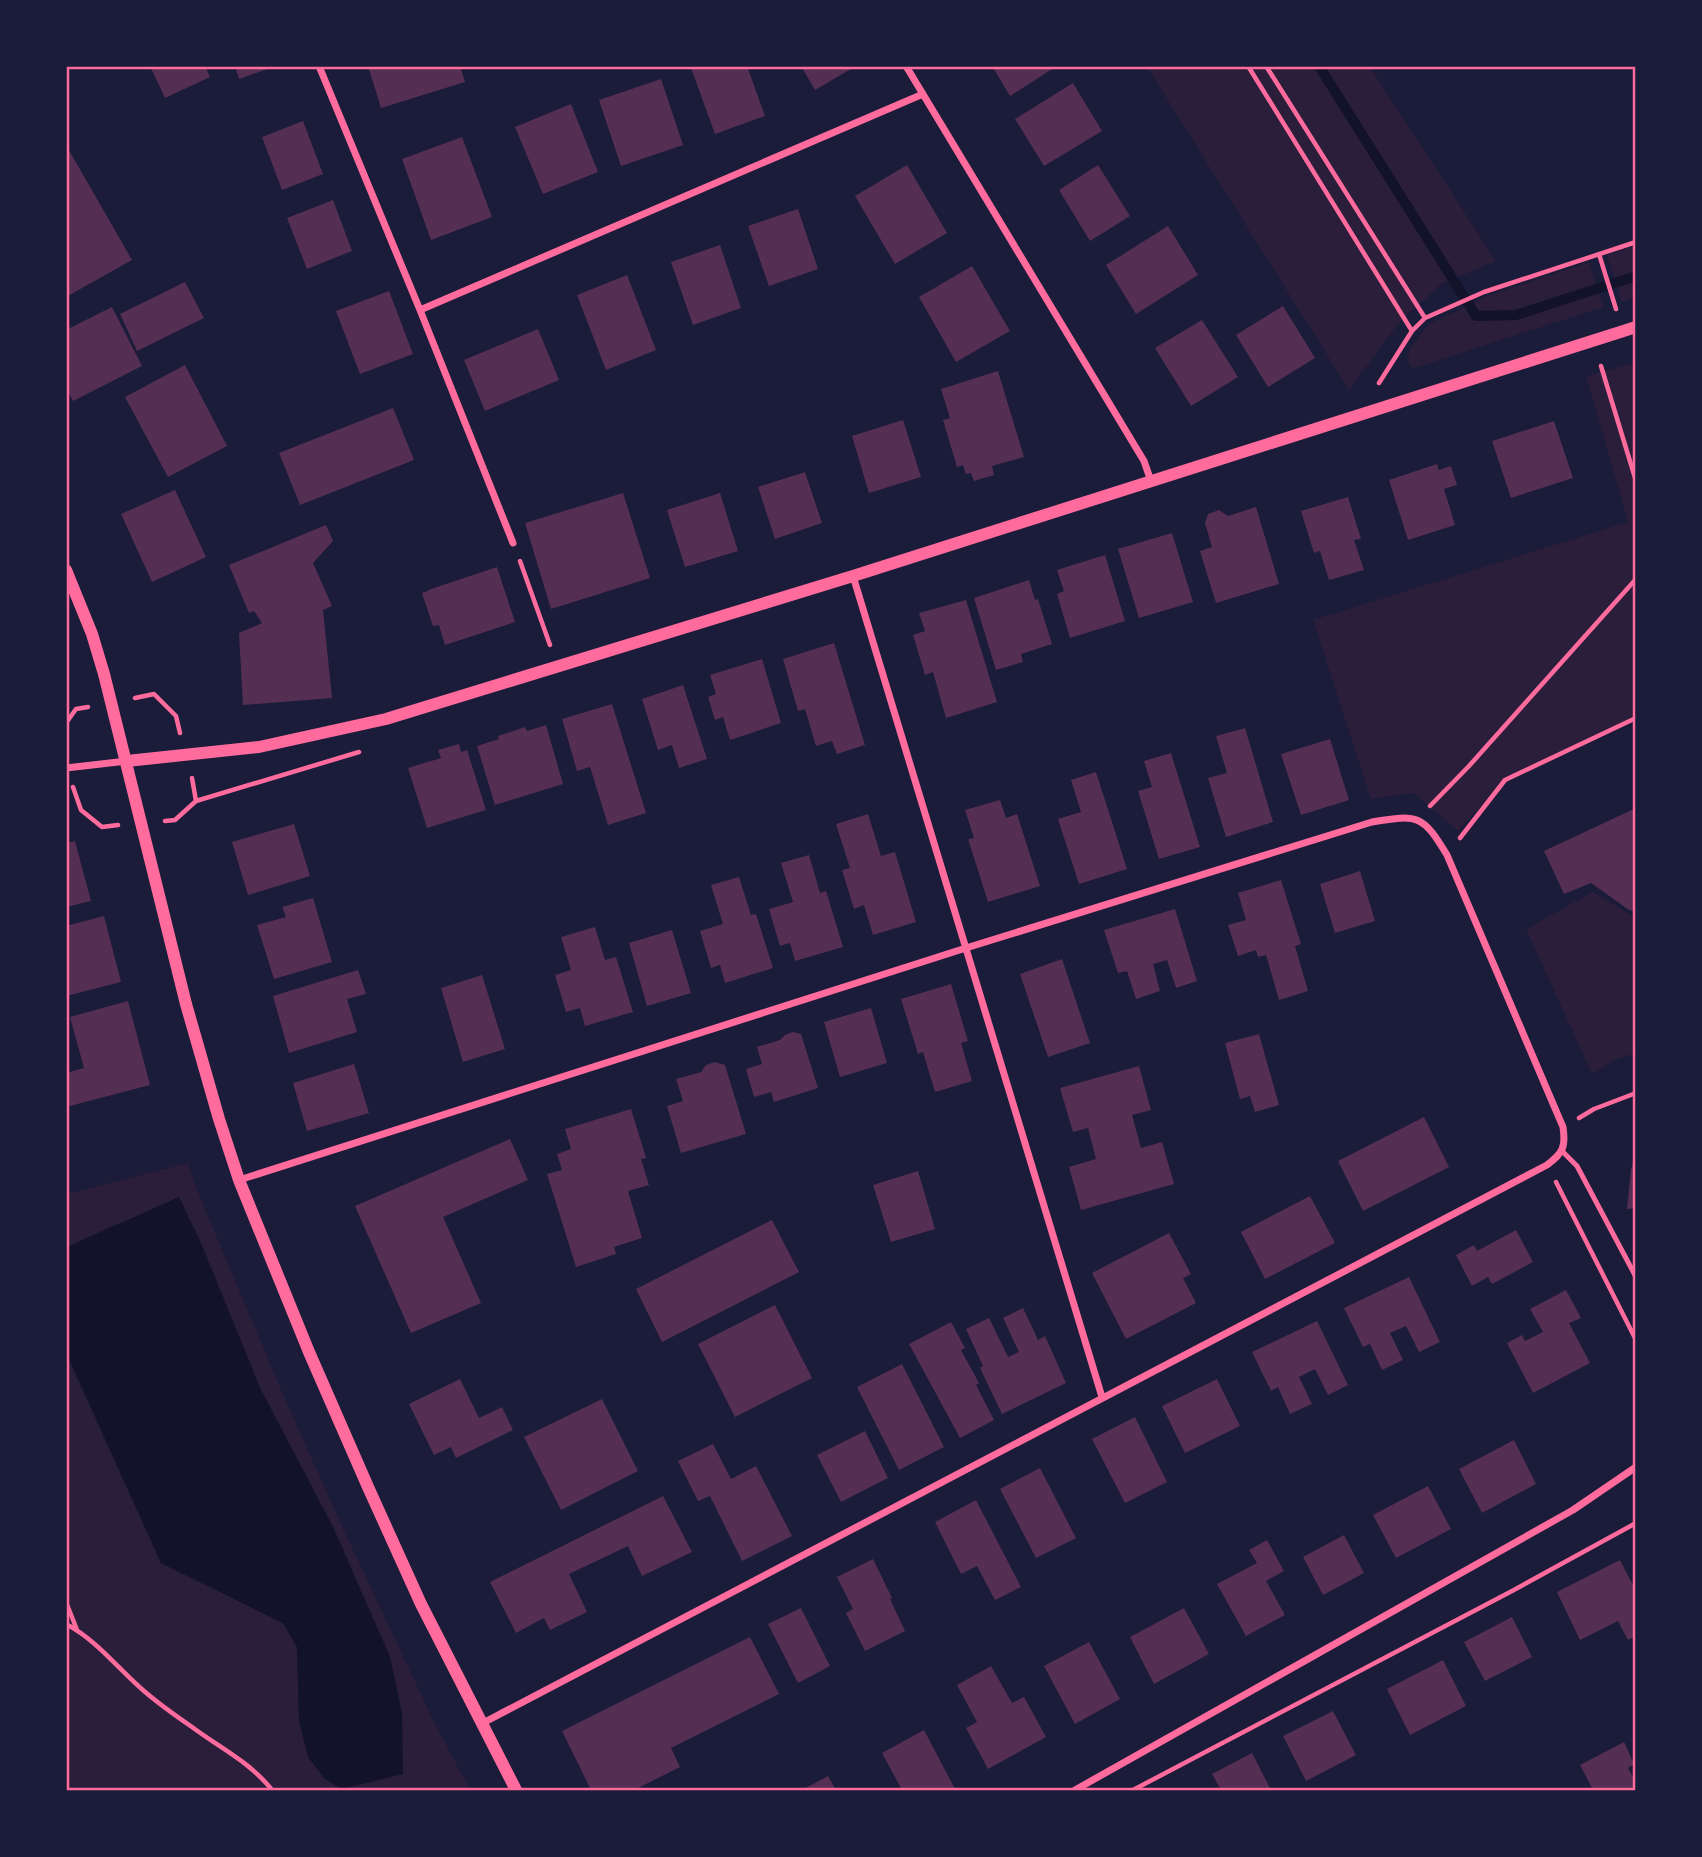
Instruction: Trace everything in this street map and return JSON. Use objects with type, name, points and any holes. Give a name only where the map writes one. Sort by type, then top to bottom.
[{"type":"street","points":[[319,66],[513,543]]},
{"type":"street","points":[[906,66],[1144,461],[1151,481]]},
{"type":"street","points":[[420,310],[923,94]]},
{"type":"street","points":[[66,768],[259,747],[386,719],[853,576],[1636,327]]},
{"type":"street","points":[[66,570],[92,634],[127,761],[187,1004],[239,1180],[309,1352],[421,1604],[516,1790]]},
{"type":"street","points":[[853,576],[1102,1397]]},
{"type":"street","points":[[239,1180],[966,948],[1372,822],[1399,817],[1417,818],[1434,833],[1447,855],[1563,1127],[1562,1151],[1548,1165],[481,1724]]},
{"type":"street","points":[[1075,1790],[1573,1510],[1636,1467]]},
{"type":"lane","points":[[1562,1151],[1577,1166],[1636,1277]]},
{"type":"path","points":[[1248,66],[1412,331]]},
{"type":"path","points":[[1266,66],[1425,318]]},
{"type":"path","points":[[1376,388],[1412,331],[1425,318],[1484,292],[1636,242]]},
{"type":"path","points":[[1599,254],[1615,307]]},
{"type":"path","points":[[1601,366],[1636,481]]},
{"type":"path","points":[[513,543],[557,665]]},
{"type":"path","points":[[1417,818],[1469,766],[1636,579]]},
{"type":"path","points":[[66,723],[76,709],[154,694],[176,716],[196,801]]},
{"type":"path","points":[[1447,855],[1505,780],[1636,718]]},
{"type":"path","points":[[1563,1127],[1594,1109],[1636,1093]]},
{"type":"path","points":[[1548,1165],[1636,1340]]},
{"type":"path","points":[[1133,1790],[1636,1524]]},
{"type":"path","points":[[66,1602],[78,1630]]},
{"type":"path","points":[[66,1625],[78,1630],[143,1690],[191,1727],[246,1763],[272,1790]]},
{"type":"shaded area","points":[[1147,67],[1370,67],[1496,261],[1441,284],[1398,324],[1349,390]]},
{"type":"shaded area","points":[[1635,246],[1635,297],[1622,302],[1607,255]]},
{"type":"shaded area","points":[[1589,262],[1603,307],[1412,369],[1408,360],[1410,348],[1429,324],[1487,296]]},
{"type":"shaded area","points":[[1635,363],[1635,718],[1505,780],[1458,831],[1414,793],[1371,799],[1313,620],[1628,522],[1586,376]]},
{"type":"shaded area","points":[[1593,892],[1635,917],[1636,1053],[1615,1060],[1592,1074],[1526,929]]},
{"type":"shaded area","points":[[188,1163],[285,1399],[342,1526],[434,1722],[470,1790],[67,1790],[66,1354],[161,1563],[283,1623],[297,1647],[299,1720],[308,1757],[325,1779],[342,1789],[402,1714],[390,1657],[333,1527],[261,1390],[119,1223],[67,1247],[67,1194]]},
{"type":"shaded area","points":[[179,1197],[201,1243],[261,1390],[333,1527],[390,1657],[402,1714],[403,1774],[342,1789],[325,1779],[308,1757],[299,1720],[297,1647],[283,1623],[161,1563],[67,1354],[67,1247]]},
{"type":"building","points":[[150,66],[205,66],[210,77],[165,98]]},
{"type":"building","points":[[235,66],[273,66],[273,67],[239,79]]},
{"type":"building","points":[[368,66],[460,66],[465,82],[381,108]]},
{"type":"building","points":[[747,66],[765,116],[715,134],[691,68]]},
{"type":"building","points":[[801,66],[856,66],[815,90]]},
{"type":"building","points":[[992,66],[1057,66],[1010,96]]},
{"type":"building","points":[[661,79],[683,145],[621,166],[599,100]]},
{"type":"building","points":[[1073,83],[1102,131],[1044,166],[1015,119]]},
{"type":"building","points":[[571,104],[598,172],[543,194],[515,127]]},
{"type":"building","points":[[303,121],[323,174],[282,190],[262,137]]},
{"type":"building","points":[[462,137],[492,217],[431,240],[402,159]]},
{"type":"building","points":[[66,145],[132,260],[66,297]]},
{"type":"building","points":[[907,165],[947,233],[895,264],[855,196]]},
{"type":"building","points":[[1098,165],[1130,216],[1090,241],[1059,190]]},
{"type":"building","points":[[333,200],[352,251],[307,269],[287,218]]},
{"type":"building","points":[[798,209],[818,269],[769,286],[748,226]]},
{"type":"building","points":[[1168,226],[1198,275],[1136,314],[1106,265]]},
{"type":"building","points":[[720,245],[741,308],[693,325],[671,262]]},
{"type":"building","points":[[972,266],[1010,331],[956,362],[919,297]]},
{"type":"building","points":[[627,275],[656,350],[606,370],[577,295]]},
{"type":"building","points":[[185,282],[204,318],[137,351],[120,314]]},
{"type":"building","points":[[389,291],[413,354],[360,374],[336,311]]},
{"type":"building","points":[[1283,306],[1315,358],[1268,387],[1236,335]]},
{"type":"building","points":[[112,307],[142,366],[73,401],[66,388],[66,330]]},
{"type":"building","points":[[1202,320],[1238,377],[1191,406],[1155,348]]},
{"type":"building","points":[[538,329],[559,380],[485,411],[464,360]]},
{"type":"building","points":[[185,365],[227,446],[168,477],[125,397]]},
{"type":"building","points":[[998,371],[1024,457],[992,466],[994,475],[974,481],[971,473],[966,474],[963,465],[957,467],[943,420],[950,418],[941,389]]},
{"type":"building","points":[[393,408],[414,460],[300,505],[279,453]]},
{"type":"building","points":[[903,420],[921,477],[869,493],[852,436]]},
{"type":"building","points":[[1554,421],[1573,478],[1511,498],[1492,441]]},
{"type":"building","points":[[1437,464],[1439,470],[1451,466],[1457,485],[1444,489],[1455,525],[1408,540],[1389,480]]},
{"type":"building","points":[[805,472],[822,523],[775,539],[758,487]]},
{"type":"building","points":[[175,490],[206,557],[152,582],[121,514]]},
{"type":"building","points":[[623,493],[650,578],[551,609],[525,523]]},
{"type":"building","points":[[720,493],[738,551],[685,567],[667,510]]},
{"type":"building","points":[[1348,497],[1361,539],[1354,540],[1364,570],[1329,580],[1320,551],[1314,553],[1301,511]]},
{"type":"building","points":[[1256,507],[1279,584],[1216,603],[1200,551],[1212,547],[1205,523],[1208,514],[1219,510],[1228,516]]},
{"type":"building","points":[[326,525],[333,541],[313,563],[332,606],[323,610],[332,698],[243,705],[239,633],[262,623],[254,611],[249,613],[229,565]]},
{"type":"building","points":[[1172,533],[1193,602],[1139,618],[1118,549]]},
{"type":"building","points":[[1105,555],[1125,621],[1070,638],[1057,594],[1064,591],[1057,570]]},
{"type":"building","points":[[497,567],[515,622],[445,645],[439,625],[433,626],[422,593]]},
{"type":"building","points":[[1029,580],[1052,644],[1021,654],[1023,662],[996,670],[974,598]]},
{"type":"building","points":[[966,600],[997,702],[946,718],[933,672],[925,675],[913,635],[925,631],[919,613]]},
{"type":"building","points":[[834,643],[865,745],[837,754],[832,741],[816,746],[805,709],[798,711],[783,659]]},
{"type":"building","points":[[762,659],[781,723],[730,740],[723,717],[715,720],[708,697],[716,694],[710,675]]},
{"type":"building","points":[[683,685],[707,759],[679,768],[672,745],[658,750],[642,699]]},
{"type":"building","points":[[612,704],[646,813],[608,825],[590,767],[577,771],[562,719]]},
{"type":"building","points":[[546,725],[563,784],[495,805],[477,746],[525,727],[527,731]]},
{"type":"building","points":[[1245,728],[1273,822],[1226,837],[1208,778],[1227,773],[1216,736]]},
{"type":"building","points":[[1330,739],[1349,800],[1301,815],[1281,754]]},
{"type":"building","points":[[459,744],[461,752],[467,750],[486,810],[427,828],[408,768],[441,758],[438,750]]},
{"type":"building","points":[[1171,753],[1200,847],[1159,859],[1138,791],[1152,787],[1144,761]]},
{"type":"building","points":[[1096,772],[1127,869],[1079,884],[1058,819],[1081,812],[1071,780]]},
{"type":"building","points":[[1000,800],[1006,818],[1017,814],[1040,886],[988,902],[968,839],[974,838],[965,810]]},
{"type":"building","points":[[1636,808],[1636,912],[1629,910],[1591,883],[1564,894],[1544,851]]},
{"type":"building","points":[[868,814],[881,856],[895,852],[916,922],[873,935],[864,905],[854,909],[842,870],[850,868],[836,824]]},
{"type":"building","points":[[294,824],[310,876],[248,895],[232,842]]},
{"type":"building","points":[[75,841],[91,901],[66,907],[66,843]]},
{"type":"building","points":[[809,855],[820,893],[826,891],[843,947],[795,961],[790,943],[780,946],[769,909],[793,902],[781,863]]},
{"type":"building","points":[[1360,871],[1375,921],[1335,933],[1320,884]]},
{"type":"building","points":[[739,877],[751,915],[756,914],[773,968],[725,983],[720,965],[711,968],[700,931],[723,924],[711,885]]},
{"type":"building","points":[[1281,880],[1301,944],[1295,946],[1308,991],[1279,1000],[1266,955],[1258,957],[1256,950],[1238,956],[1228,925],[1246,920],[1238,893]]},
{"type":"building","points":[[313,898],[332,962],[274,979],[257,925],[286,917],[282,907]]},
{"type":"building","points":[[1175,909],[1197,981],[1176,988],[1167,960],[1153,964],[1160,991],[1136,999],[1127,971],[1118,973],[1104,930]]},
{"type":"building","points":[[104,916],[121,982],[66,996],[66,926]]},
{"type":"building","points":[[595,927],[605,960],[616,957],[633,1012],[585,1026],[580,1008],[566,1012],[555,975],[571,970],[561,937]]},
{"type":"building","points":[[672,930],[691,993],[647,1006],[629,943]]},
{"type":"building","points":[[1062,959],[1090,1043],[1048,1057],[1020,974]]},
{"type":"building","points":[[358,970],[366,994],[347,999],[357,1032],[289,1053],[273,996]]},
{"type":"building","points":[[482,975],[505,1049],[463,1062],[441,988]]},
{"type":"building","points":[[951,984],[968,1041],[961,1043],[972,1081],[935,1092],[923,1052],[918,1054],[901,999]]},
{"type":"building","points":[[128,1001],[150,1085],[66,1107],[66,1073],[84,1068],[70,1017]]},
{"type":"building","points":[[871,1008],[887,1063],[840,1077],[824,1022]]},
{"type":"building","points":[[793,1032],[801,1034],[818,1088],[774,1102],[771,1092],[754,1097],[746,1069],[762,1064],[757,1047],[780,1040]]},
{"type":"building","points":[[1259,1034],[1279,1105],[1255,1112],[1250,1096],[1240,1099],[1225,1043]]},
{"type":"building","points":[[715,1062],[725,1065],[746,1134],[681,1153],[667,1106],[683,1101],[676,1079],[701,1072],[706,1065]]},
{"type":"building","points":[[354,1064],[369,1113],[307,1131],[293,1083]]},
{"type":"building","points":[[1139,1066],[1151,1110],[1132,1115],[1141,1148],[1162,1142],[1174,1184],[1081,1210],[1069,1167],[1096,1159],[1088,1128],[1073,1132],[1060,1088]]},
{"type":"building","points":[[631,1109],[646,1158],[641,1159],[649,1185],[628,1191],[642,1238],[614,1247],[616,1254],[576,1267],[547,1174],[562,1170],[557,1154],[571,1149],[565,1129]]},
{"type":"building","points":[[1424,1117],[1449,1167],[1363,1211],[1338,1161]]},
{"type":"building","points":[[510,1139],[528,1180],[443,1217],[481,1303],[411,1333],[355,1206]]},
{"type":"building","points":[[1635,1156],[1636,1208],[1627,1209],[1631,1169]]},
{"type":"building","points":[[918,1171],[935,1229],[891,1242],[873,1185]]},
{"type":"building","points":[[1310,1196],[1335,1243],[1265,1279],[1241,1232]]},
{"type":"building","points":[[772,1220],[799,1272],[662,1342],[636,1289]]},
{"type":"building","points":[[1516,1230],[1533,1262],[1492,1284],[1488,1277],[1472,1286],[1456,1255],[1474,1245],[1477,1251]]},
{"type":"building","points":[[1169,1233],[1191,1274],[1183,1278],[1196,1303],[1126,1339],[1092,1273]]},
{"type":"building","points":[[1409,1277],[1440,1342],[1419,1352],[1406,1326],[1390,1333],[1403,1360],[1382,1370],[1370,1344],[1363,1347],[1344,1308]]},
{"type":"building","points":[[1566,1290],[1581,1318],[1569,1323],[1590,1363],[1533,1393],[1507,1343],[1522,1335],[1525,1341],[1543,1332],[1530,1309]]},
{"type":"building","points":[[775,1305],[812,1378],[735,1417],[698,1344]]},
{"type":"building","points":[[1023,1308],[1038,1340],[1045,1336],[1066,1383],[1002,1414],[980,1368],[983,1366],[966,1329],[989,1318],[1008,1357],[1019,1352],[1003,1318]]},
{"type":"building","points":[[1317,1321],[1348,1385],[1328,1395],[1315,1369],[1299,1377],[1312,1404],[1290,1414],[1278,1387],[1271,1391],[1252,1352]]},
{"type":"building","points":[[951,1322],[965,1348],[961,1350],[979,1383],[976,1385],[994,1420],[960,1438],[909,1344]]},
{"type":"building","points":[[902,1364],[944,1447],[899,1470],[857,1387]]},
{"type":"building","points":[[460,1379],[479,1418],[502,1407],[513,1430],[456,1458],[451,1447],[434,1455],[409,1404]]},
{"type":"building","points":[[1217,1379],[1240,1426],[1185,1453],[1162,1406]]},
{"type":"building","points":[[602,1399],[638,1471],[561,1510],[524,1437]]},
{"type":"building","points":[[1135,1417],[1167,1482],[1125,1503],[1092,1439]]},
{"type":"building","points":[[865,1431],[888,1478],[841,1502],[817,1455]]},
{"type":"building","points":[[1514,1440],[1536,1484],[1482,1513],[1459,1469]]},
{"type":"building","points":[[713,1444],[731,1479],[756,1466],[792,1536],[742,1561],[710,1496],[698,1501],[678,1461]]},
{"type":"building","points":[[1040,1468],[1076,1538],[1036,1558],[1000,1489]]},
{"type":"building","points":[[1428,1486],[1451,1529],[1396,1558],[1373,1515]]},
{"type":"building","points":[[663,1496],[692,1552],[642,1576],[628,1546],[569,1574],[587,1612],[550,1630],[544,1618],[516,1633],[490,1582]]},
{"type":"building","points":[[976,1500],[1021,1587],[995,1600],[977,1566],[961,1574],[935,1522]]},
{"type":"building","points":[[1344,1535],[1364,1573],[1323,1595],[1303,1557]]},
{"type":"building","points":[[1267,1540],[1284,1571],[1266,1581],[1285,1615],[1246,1636],[1217,1584],[1257,1563],[1249,1550]]},
{"type":"building","points":[[873,1559],[905,1631],[865,1651],[846,1613],[853,1609],[837,1577]]},
{"type":"building","points":[[1620,1560],[1636,1591],[1633,1594],[1636,1599],[1636,1636],[1628,1640],[1618,1621],[1580,1640],[1557,1592]]},
{"type":"building","points":[[801,1608],[830,1666],[798,1683],[768,1624]]},
{"type":"building","points":[[1184,1608],[1209,1654],[1154,1684],[1130,1637]]},
{"type":"building","points":[[1512,1617],[1532,1657],[1485,1681],[1464,1642]]},
{"type":"building","points":[[750,1637],[779,1694],[671,1748],[680,1767],[634,1790],[591,1790],[562,1731]]},
{"type":"building","points":[[1089,1642],[1120,1699],[1075,1724],[1044,1666]]},
{"type":"building","points":[[1443,1660],[1466,1706],[1410,1735],[1387,1689]]},
{"type":"building","points":[[991,1666],[1012,1703],[1024,1697],[1046,1737],[988,1769],[966,1728],[977,1722],[957,1685]]},
{"type":"building","points":[[1333,1711],[1356,1755],[1306,1781],[1283,1736]]},
{"type":"building","points":[[924,1730],[955,1789],[902,1790],[882,1753]]},
{"type":"building","points":[[1624,1742],[1634,1764],[1628,1768],[1636,1783],[1636,1790],[1593,1790],[1580,1765]]},
{"type":"building","points":[[1252,1753],[1271,1790],[1221,1790],[1212,1774]]},
{"type":"building","points":[[828,1776],[836,1790],[802,1790]]},
{"type":"waterway","points":[[1319,66],[1476,316],[1516,315],[1636,276]]}]
